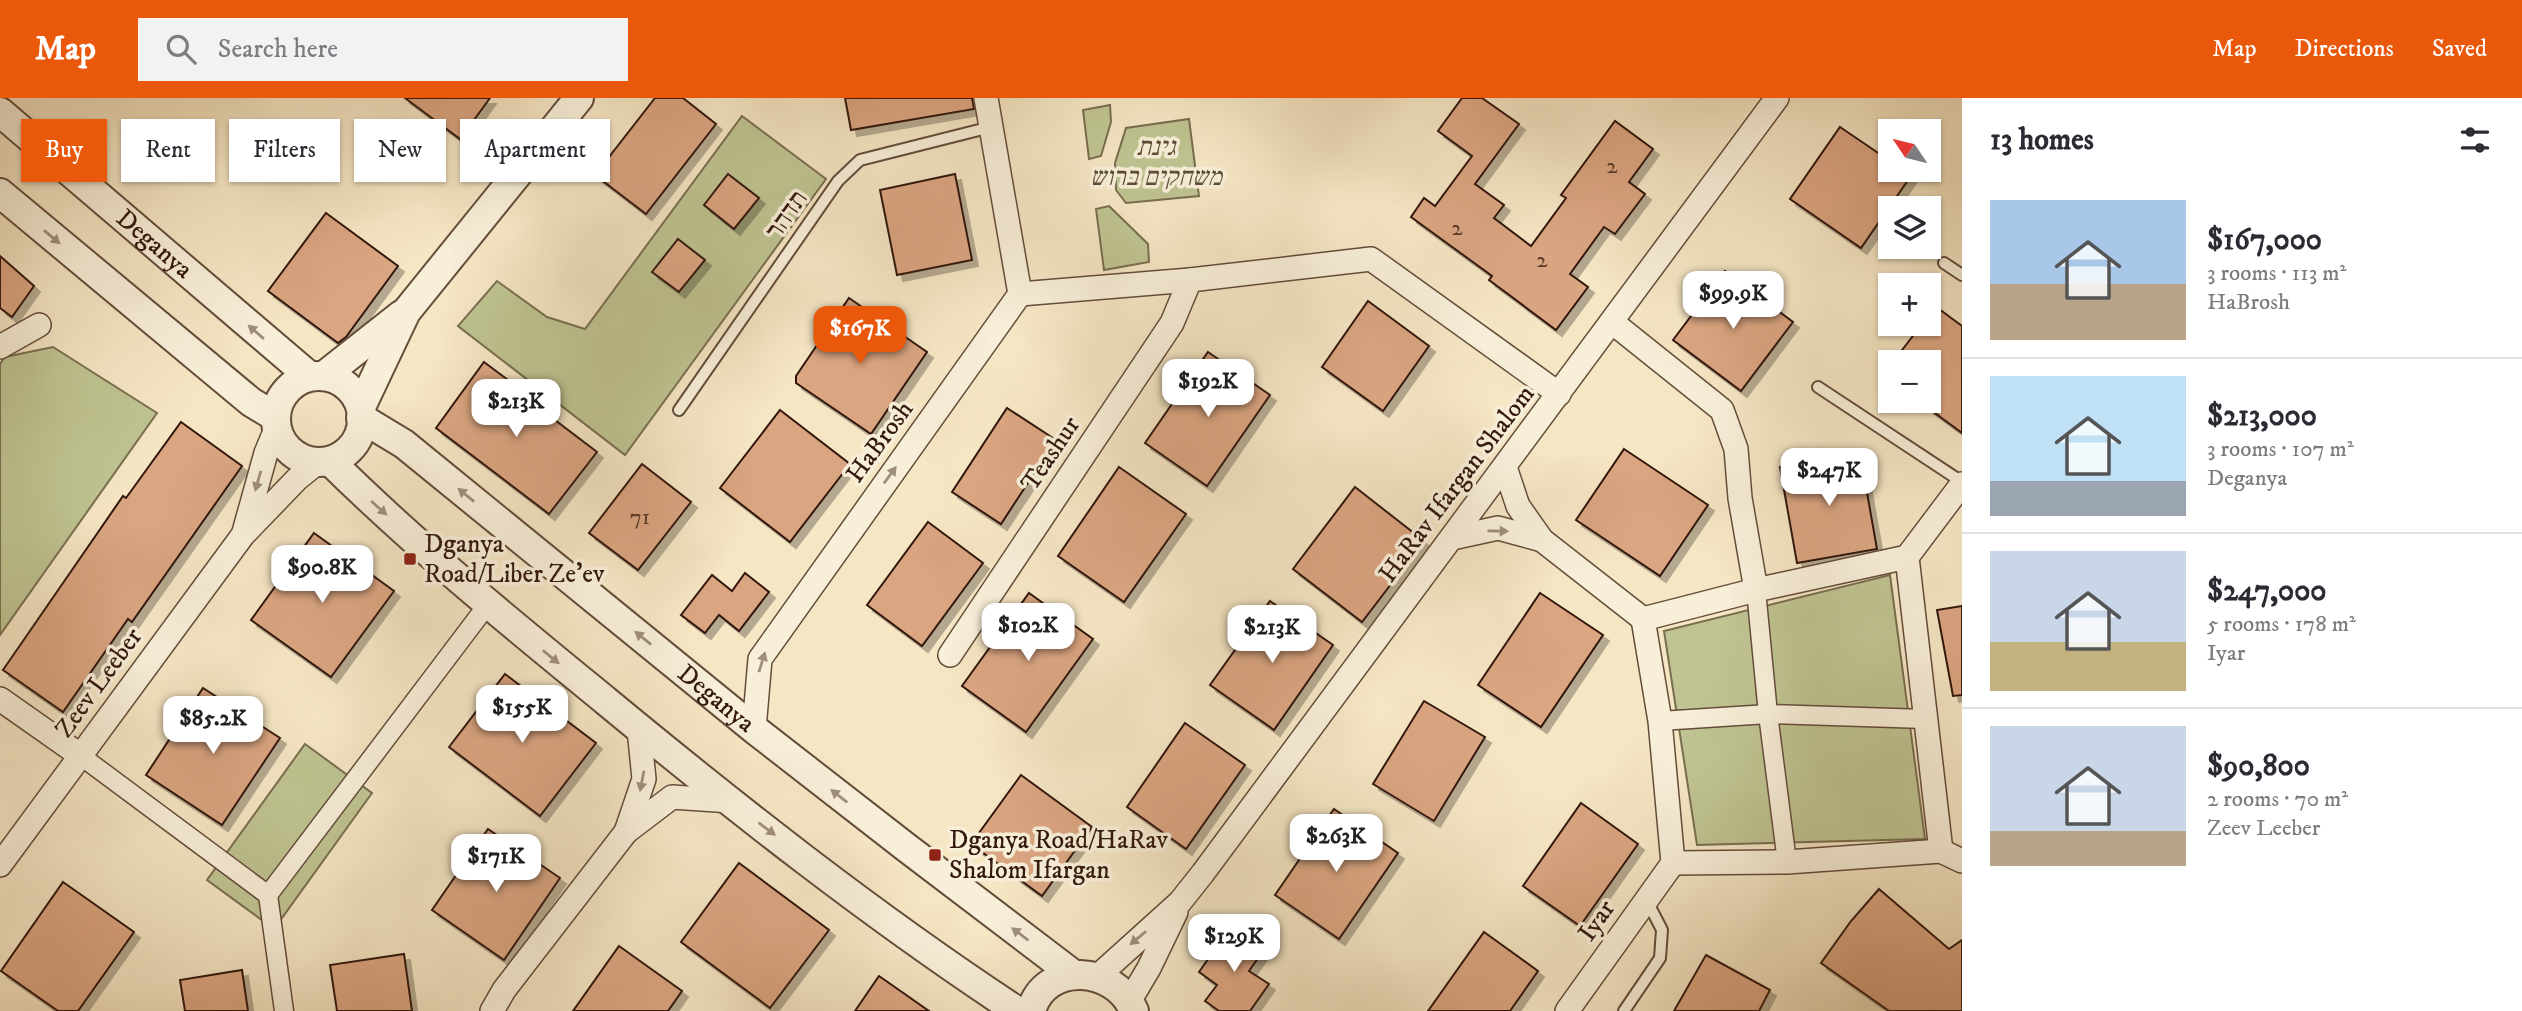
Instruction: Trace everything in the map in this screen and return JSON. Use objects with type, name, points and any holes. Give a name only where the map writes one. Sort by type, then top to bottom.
[{"type":"street","points":[[324,461],[344,454],[354,444],[361,431],[361,412],[406,312],[579,98]]},
{"type":"street","points":[[986,98],[1020,294],[1190,280],[1371,259],[1559,394]]},
{"type":"street","name":"HaRav Ifargan Shalom","points":[[1132,1006],[1180,902],[1777,98]]},
{"type":"street","name":"Deganya","points":[[0,112],[317,375]]},
{"type":"street","points":[[0,193],[275,423],[283,443],[293,454],[324,461],[488,604],[639,729],[871,908],[1017,1011]]},
{"type":"street","name":"Teashur","points":[[950,655],[1172,323],[1190,280]]},
{"type":"street","name":"HaBrosh","points":[[754,729],[760,659],[1020,294]]},
{"type":"street","points":[[275,423],[279,400],[288,388],[317,375],[406,312]]},
{"type":"street","points":[[1612,321],[1722,410],[1736,449],[1740,498],[1756,590],[1768,714],[1787,862]]},
{"type":"street","points":[[0,347],[39,326]]},
{"type":"street","points":[[317,375],[338,379],[348,386],[361,412]]},
{"type":"street","name":"Deganya","points":[[361,412],[907,849],[1086,976],[1116,985],[1132,1006]]},
{"type":"street","name":"Zeev Leeber","points":[[243,535],[275,423]]},
{"type":"street","name":"Zeev Leeber","points":[[0,865],[243,535],[297,479],[324,461]]},
{"type":"street","points":[[1505,467],[1518,506],[1542,540],[1643,619],[1660,721],[1673,863],[1787,862],[1941,851],[1962,861]]},
{"type":"street","points":[[1643,619],[1756,590],[1908,557],[1962,483]]},
{"type":"street","points":[[1452,538],[1498,528],[1542,540]]},
{"type":"street","points":[[1908,557],[1941,851]]},
{"type":"street","points":[[284,1011],[268,895],[488,604]]},
{"type":"street","points":[[0,699],[268,895]]},
{"type":"street","points":[[1660,721],[1768,714],[1925,719]]},
{"type":"street","points":[[626,832],[644,779],[639,729]]},
{"type":"street","points":[[492,1011],[504,990],[626,832],[672,797],[731,801]]},
{"type":"street","name":"Iyar","points":[[1567,1011],[1673,863]]},
{"type":"street","name":"HaRav Ifargan Shalom","points":[[1086,976],[1180,902]]},
{"type":"street","points":[[1031,1011],[1043,990],[1056,981],[1086,976]]},
{"type":"lane","name":"תדהר","points":[[679,410],[838,181],[860,160],[991,127]]},
{"type":"lane","points":[[1944,263],[1962,275]]},
{"type":"lane","points":[[1818,387],[1962,483]]},
{"type":"lane","points":[[1624,1011],[1660,958],[1662,930],[1646,899]]},
{"type":"green space","points":[[1110,105],[1111,122],[1101,156],[1089,159],[1083,110]]},
{"type":"green space","points":[[742,116],[826,179],[625,455],[458,326],[497,281],[547,317],[585,329]]},
{"type":"green space","name":"גינת משחקים ברוש","points":[[1189,119],[1199,196],[1126,203],[1116,190],[1115,163],[1126,128]]},
{"type":"green space","points":[[1109,206],[1148,244],[1149,262],[1104,270],[1096,209]]},
{"type":"green space","points":[[53,347],[157,413],[0,635],[0,364],[5,357]]},
{"type":"green space","points":[[1890,575],[1925,839],[1697,845],[1664,631]]},
{"type":"green space","points":[[305,744],[372,793],[274,929],[207,880]]},
{"type":"building","points":[[405,98],[490,98],[475,119],[460,119],[460,139],[446,129],[446,119],[433,119]]},
{"type":"building","points":[[655,98],[683,98],[716,124],[646,214],[604,182],[610,182],[610,156]]},
{"type":"building","points":[[845,98],[972,98],[974,109],[851,130]]},
{"type":"building","points":[[1462,98],[1482,98],[1519,124],[1475,184],[1504,205],[1494,218],[1531,246],[1566,198],[1561,195],[1615,121],[1653,149],[1629,182],[1645,194],[1615,234],[1604,227],[1570,274],[1588,287],[1556,330],[1489,280],[1492,276],[1411,217],[1424,198],[1435,206],[1472,156],[1438,131]]},
{"type":"building","points":[[1840,127],[1878,153],[1878,182],[1907,182],[1897,196],[1878,196],[1878,223],[1861,248],[1790,199]]},
{"type":"building","points":[[728,174],[759,198],[734,229],[704,205]]},
{"type":"building","points":[[955,174],[972,260],[897,275],[880,190]]},
{"type":"building","points":[[326,213],[398,266],[346,337],[338,343],[268,291]]},
{"type":"building","points":[[678,239],[705,260],[679,292],[652,272]]},
{"type":"building","points":[[0,256],[34,286],[12,317],[0,308]]},
{"type":"building","points":[[1725,271],[1793,322],[1741,391],[1673,340]]},
{"type":"building","points":[[849,298],[927,352],[871,434],[796,383],[796,376]]},
{"type":"building","points":[[1368,301],[1429,346],[1383,411],[1322,367]]},
{"type":"building","points":[[1941,310],[1962,326],[1962,433],[1935,413],[1941,413],[1941,350],[1902,350],[1913,336],[1941,336]]},
{"type":"building","points":[[1208,352],[1270,395],[1207,486],[1145,443]]},
{"type":"building","points":[[484,362],[597,452],[549,514],[436,428]]},
{"type":"building","points":[[1007,408],[1056,440],[1001,524],[952,492]]},
{"type":"building","points":[[780,410],[850,464],[790,542],[720,488]]},
{"type":"building","points":[[181,422],[242,466],[132,622],[128,619],[63,712],[3,670],[123,496],[126,498]]},
{"type":"building","points":[[1624,449],[1708,505],[1660,576],[1576,520]]},
{"type":"building","points":[[1860,453],[1877,549],[1797,563],[1780,467]]},
{"type":"building","points":[[642,464],[691,502],[638,570],[589,533]]},
{"type":"building","points":[[1119,467],[1186,514],[1124,602],[1058,556]]},
{"type":"building","points":[[1355,487],[1424,541],[1362,622],[1293,569]]},
{"type":"building","points":[[928,522],[983,563],[922,646],[867,605]]},
{"type":"building","points":[[314,533],[394,591],[331,677],[251,620]]},
{"type":"building","points":[[745,573],[769,592],[739,631],[719,615],[705,633],[681,615],[712,575],[732,591]]},
{"type":"building","points":[[1029,593],[1093,639],[1026,732],[962,686]]},
{"type":"building","points":[[1540,593],[1603,635],[1541,727],[1478,685]]},
{"type":"building","points":[[1270,601],[1333,645],[1274,730],[1210,685]]},
{"type":"building","points":[[1962,606],[1962,695],[1953,696],[1937,610]]},
{"type":"building","points":[[505,674],[596,743],[540,816],[449,747]]},
{"type":"building","points":[[203,688],[280,738],[222,825],[146,775]]},
{"type":"building","points":[[1424,701],[1485,737],[1434,821],[1373,784]]},
{"type":"building","points":[[1185,723],[1245,765],[1186,849],[1127,807]]},
{"type":"building","points":[[1021,775],[1092,827],[1042,896],[971,844]]},
{"type":"building","points":[[1581,803],[1638,844],[1580,926],[1523,886]]},
{"type":"building","points":[[1334,809],[1398,853],[1339,939],[1275,895]]},
{"type":"building","points":[[488,829],[560,878],[504,960],[432,910]]},
{"type":"building","points":[[739,863],[829,930],[770,1008],[681,942]]},
{"type":"building","points":[[63,882],[134,932],[78,1011],[58,1011],[1,971]]},
{"type":"building","points":[[1879,889],[1949,949],[1962,940],[1962,1011],[1889,1011],[1821,963],[1851,921]]},
{"type":"building","points":[[1230,928],[1263,951],[1249,971],[1269,984],[1250,1011],[1219,1011],[1205,1001],[1217,985],[1199,972]]},
{"type":"building","points":[[1484,932],[1538,971],[1510,1011],[1428,1011]]},
{"type":"building","points":[[619,946],[682,991],[668,1011],[573,1011]]},
{"type":"building","points":[[404,954],[412,1011],[337,1011],[330,965]]},
{"type":"building","points":[[1706,955],[1770,990],[1759,1011],[1674,1011]]},
{"type":"building","points":[[242,970],[248,1011],[185,1011],[180,980]]},
{"type":"building","points":[[879,976],[929,1011],[855,1011]]},
{"type":"place","name":"Dganya Road/Liber Ze'ev","points":[[410,559]]},
{"type":"place","name":"Dganya Road/HaRav Shalom Ifargan","points":[[935,855]]}]
